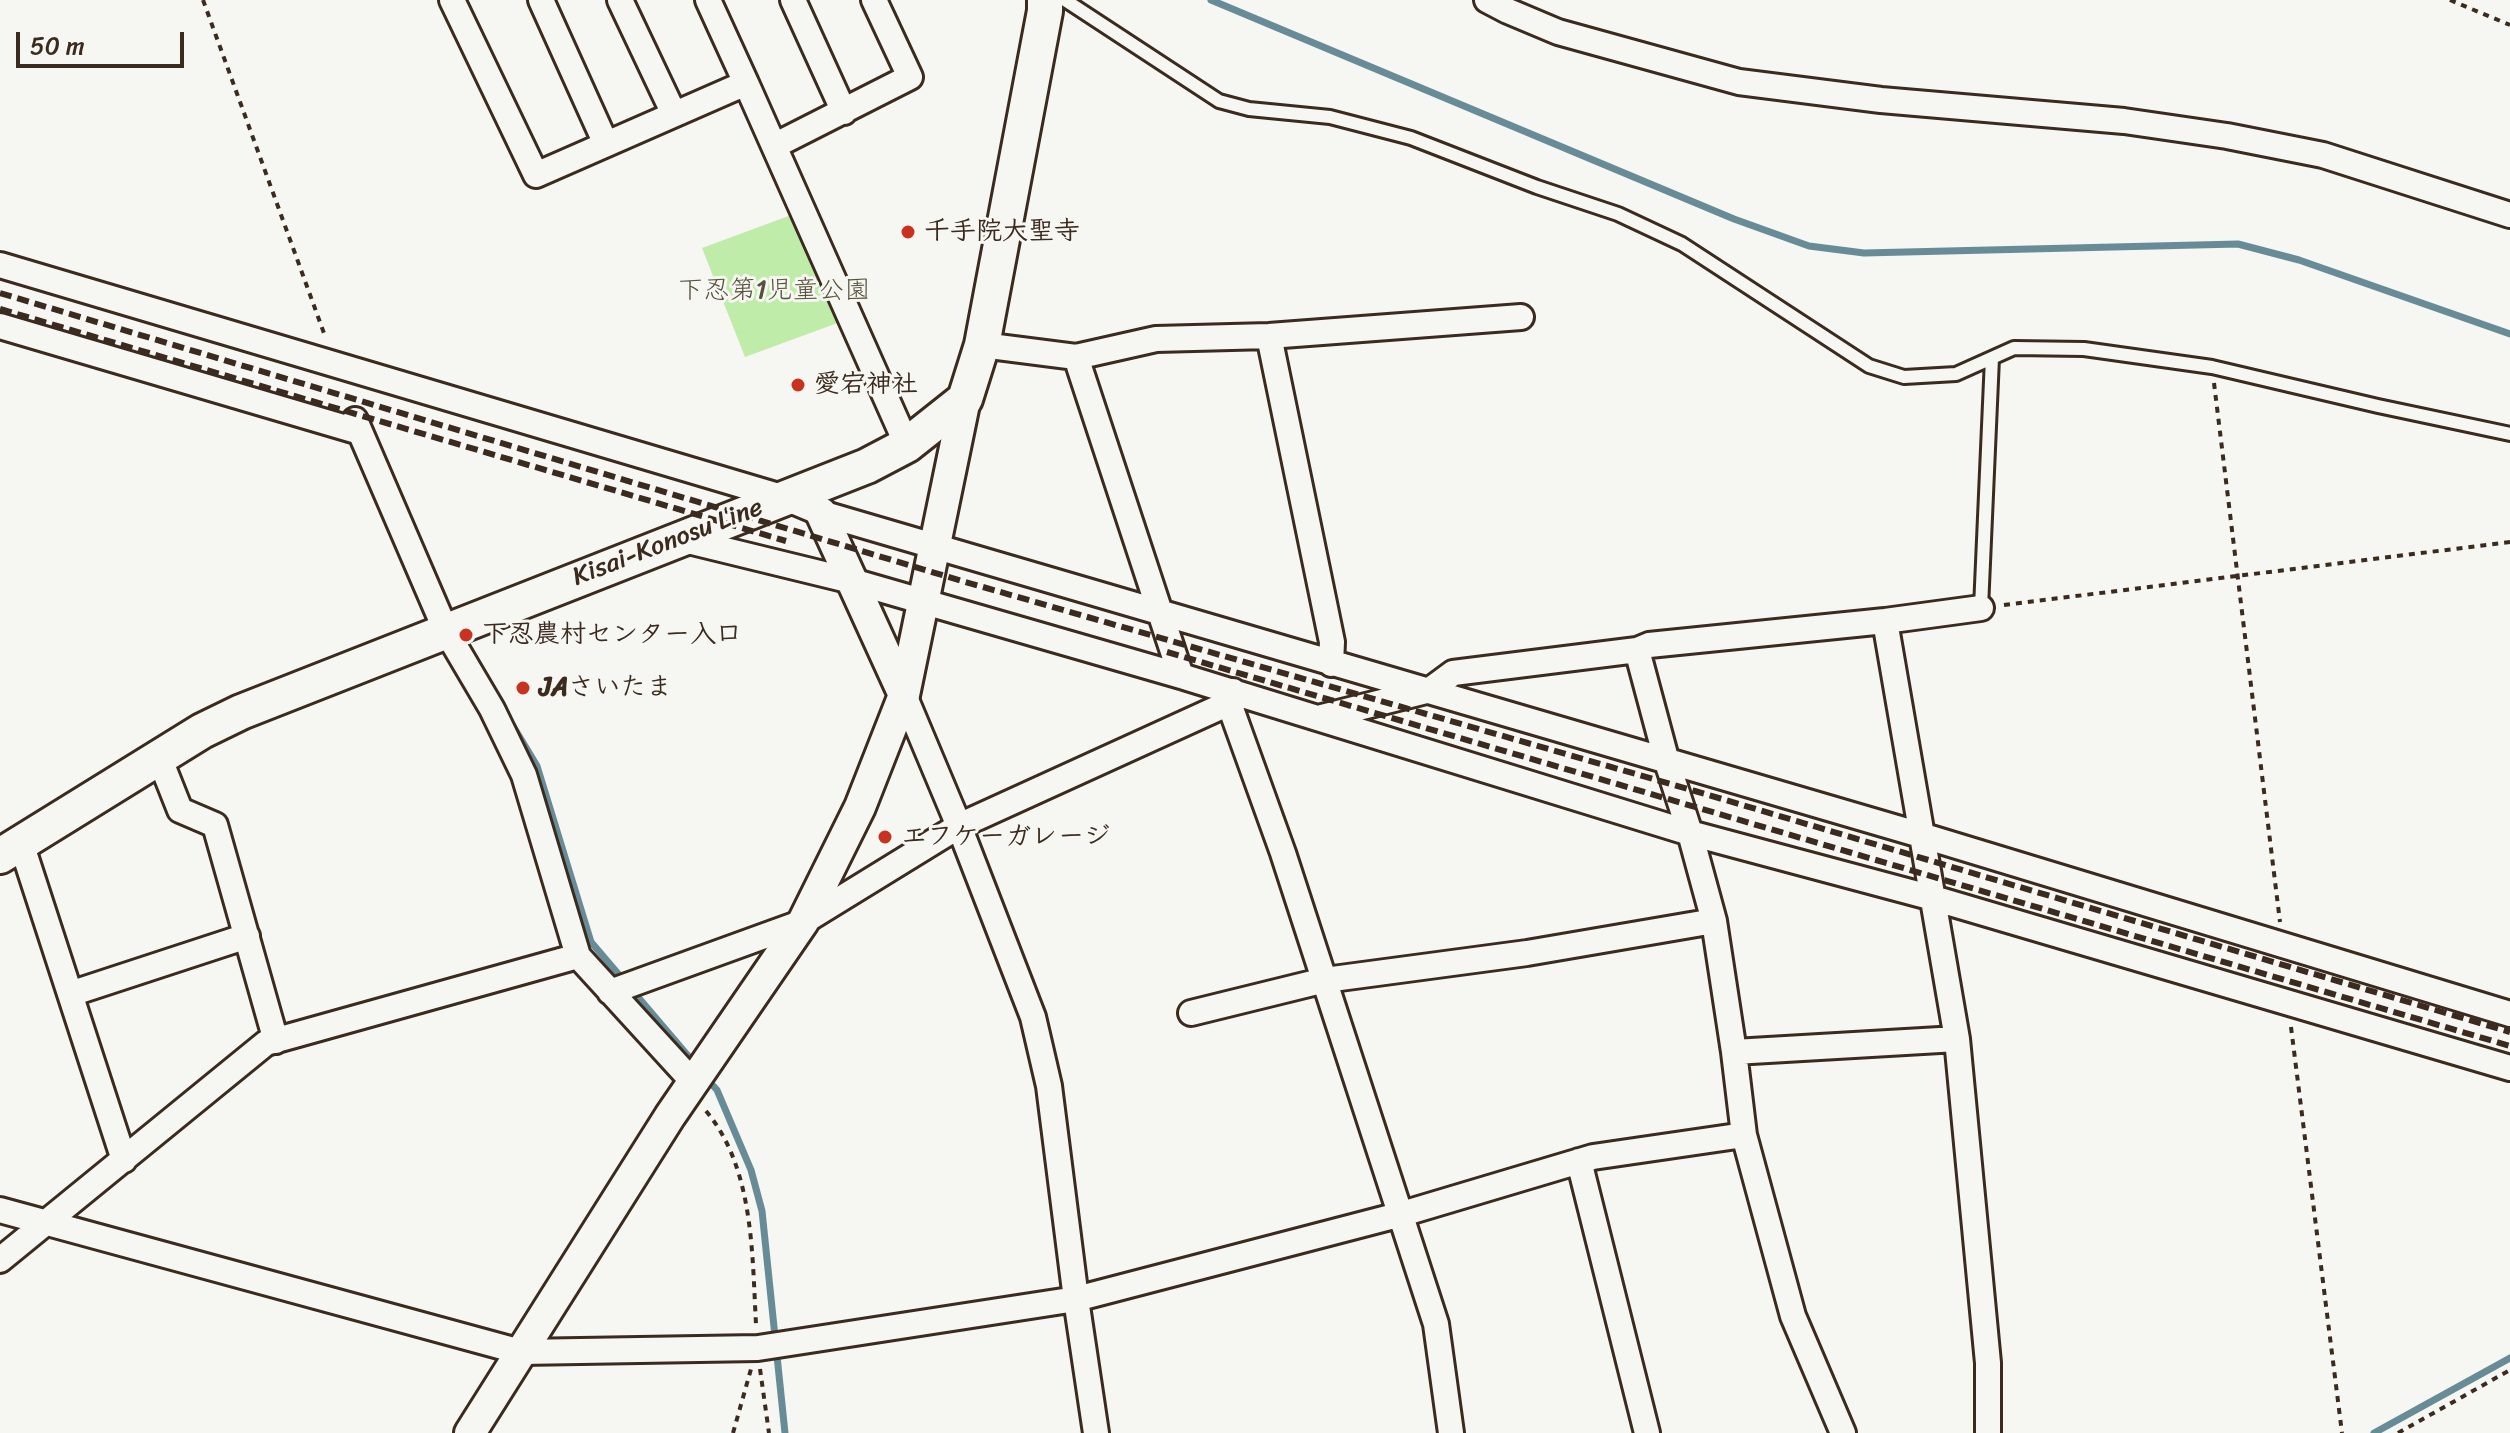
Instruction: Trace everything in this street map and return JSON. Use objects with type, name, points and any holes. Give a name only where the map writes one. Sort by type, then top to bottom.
[{"type":"main road","points":[[965,399],[982,345],[1045,0]]},
{"type":"main road","name":"Kisai-Konosu Line","points":[[11,849],[202,731],[241,712],[867,466],[907,445],[965,399]]},
{"type":"street","points":[[452,0],[536,175],[746,83]]},
{"type":"street","points":[[541,0],[606,144]]},
{"type":"street","points":[[620,0],[674,114]]},
{"type":"street","points":[[708,0],[776,145],[907,445]]},
{"type":"street","points":[[793,0],[844,112]]},
{"type":"street","points":[[776,145],[910,77],[874,0]]},
{"type":"street","points":[[1487,0],[1558,32],[1739,82],[1881,100],[2124,121],[2227,136],[2323,155],[2510,215]]},
{"type":"street","points":[[0,265],[785,498],[821,513],[1924,836],[2510,1014]]},
{"type":"street","points":[[982,345],[1076,357],[1156,339],[1269,336],[1521,317]]},
{"type":"street","points":[[0,326],[358,426],[524,775],[578,956],[691,1088]]},
{"type":"street","points":[[1269,336],[1332,642],[1331,664]]},
{"type":"street","points":[[1076,357],[1181,676]]},
{"type":"street","points":[[470,1433],[670,1116],[803,922],[860,807],[904,695],[965,399]]},
{"type":"street","points":[[821,513],[904,695],[1033,1017],[1049,1086],[1096,1433]]},
{"type":"street","points":[[678,539],[852,581],[1181,676],[1231,697],[1319,717],[1690,833],[1933,898],[2510,1068]]},
{"type":"street","points":[[1319,717],[1430,690],[1453,673],[1637,650],[1649,645],[1981,608]]},
{"type":"street","points":[[1885,621],[1957,1039],[1988,1363],[1988,1433]]},
{"type":"street","points":[[1637,650],[1714,921],[1744,1135],[1793,1316],[1843,1433]]},
{"type":"street","points":[[610,992],[803,922],[959,826],[1231,697]]},
{"type":"street","points":[[1231,697],[1436,1324],[1451,1433]]},
{"type":"street","points":[[159,757],[180,810],[215,825],[276,1041]]},
{"type":"street","points":[[11,849],[70,994],[124,1160]]},
{"type":"street","points":[[1191,1013],[1325,980],[1527,953],[1714,921]]},
{"type":"street","points":[[70,994],[247,936]]},
{"type":"street","points":[[0,1260],[266,1043],[578,956]]},
{"type":"street","points":[[1734,1052],[1957,1039]]},
{"type":"street","points":[[0,1210],[521,1352],[758,1348],[1076,1299],[1402,1214],[1593,1157],[1744,1135]]},
{"type":"street","points":[[1579,1161],[1647,1433]]},
{"type":"lane","points":[[1065,0],[1219,101],[1249,109],[1330,117],[1411,138],[1537,187],[1618,214],[1682,244],[1869,366],[1904,377],[1956,374],[2014,348],[2084,349],[2212,367],[2510,434]]},
{"type":"lane","points":[[1981,608],[1992,358]]},
{"type":"path","points":[[203,0],[335,366]]},
{"type":"path","points":[[2450,0],[2510,25]]},
{"type":"path","points":[[2212,367],[2283,946]]},
{"type":"path","points":[[1981,608],[2510,542]]},
{"type":"path","points":[[2288,1002],[2342,1433]]},
{"type":"path","points":[[691,1088],[726,1141],[745,1202],[769,1433]]},
{"type":"path","points":[[733,1433],[758,1348]]},
{"type":"path","points":[[2398,1433],[2510,1370]]},
{"type":"green space","name":"下忍第1児童公園","points":[[794,214],[843,321],[745,357],[702,248]]},
{"type":"waterway","points":[[1211,0],[1734,219],[1809,246],[1864,253],[2238,244],[2299,260],[2510,334]]},
{"type":"waterway","points":[[513,726],[537,766],[591,942],[695,1064]]},
{"type":"waterway","points":[[705,1077],[717,1090],[751,1170],[762,1211],[785,1433]]},
{"type":"waterway","points":[[2374,1433],[2510,1358]]},
{"type":"railway","points":[[0,293],[962,581],[1695,791],[2510,1032]]},
{"type":"railway","points":[[0,309],[786,541]]},
{"type":"railway","points":[[1167,652],[2510,1046]]},
{"type":"place","name":"千手院大聖寺","points":[[908,232]]},
{"type":"place","name":"愛宕神社","points":[[798,385]]},
{"type":"place","name":"下忍農村センター入口","points":[[466,635]]},
{"type":"place","name":"JAさいたま","points":[[523,688]]},
{"type":"place","name":"エフケーガレージ","points":[[885,837]]}]
